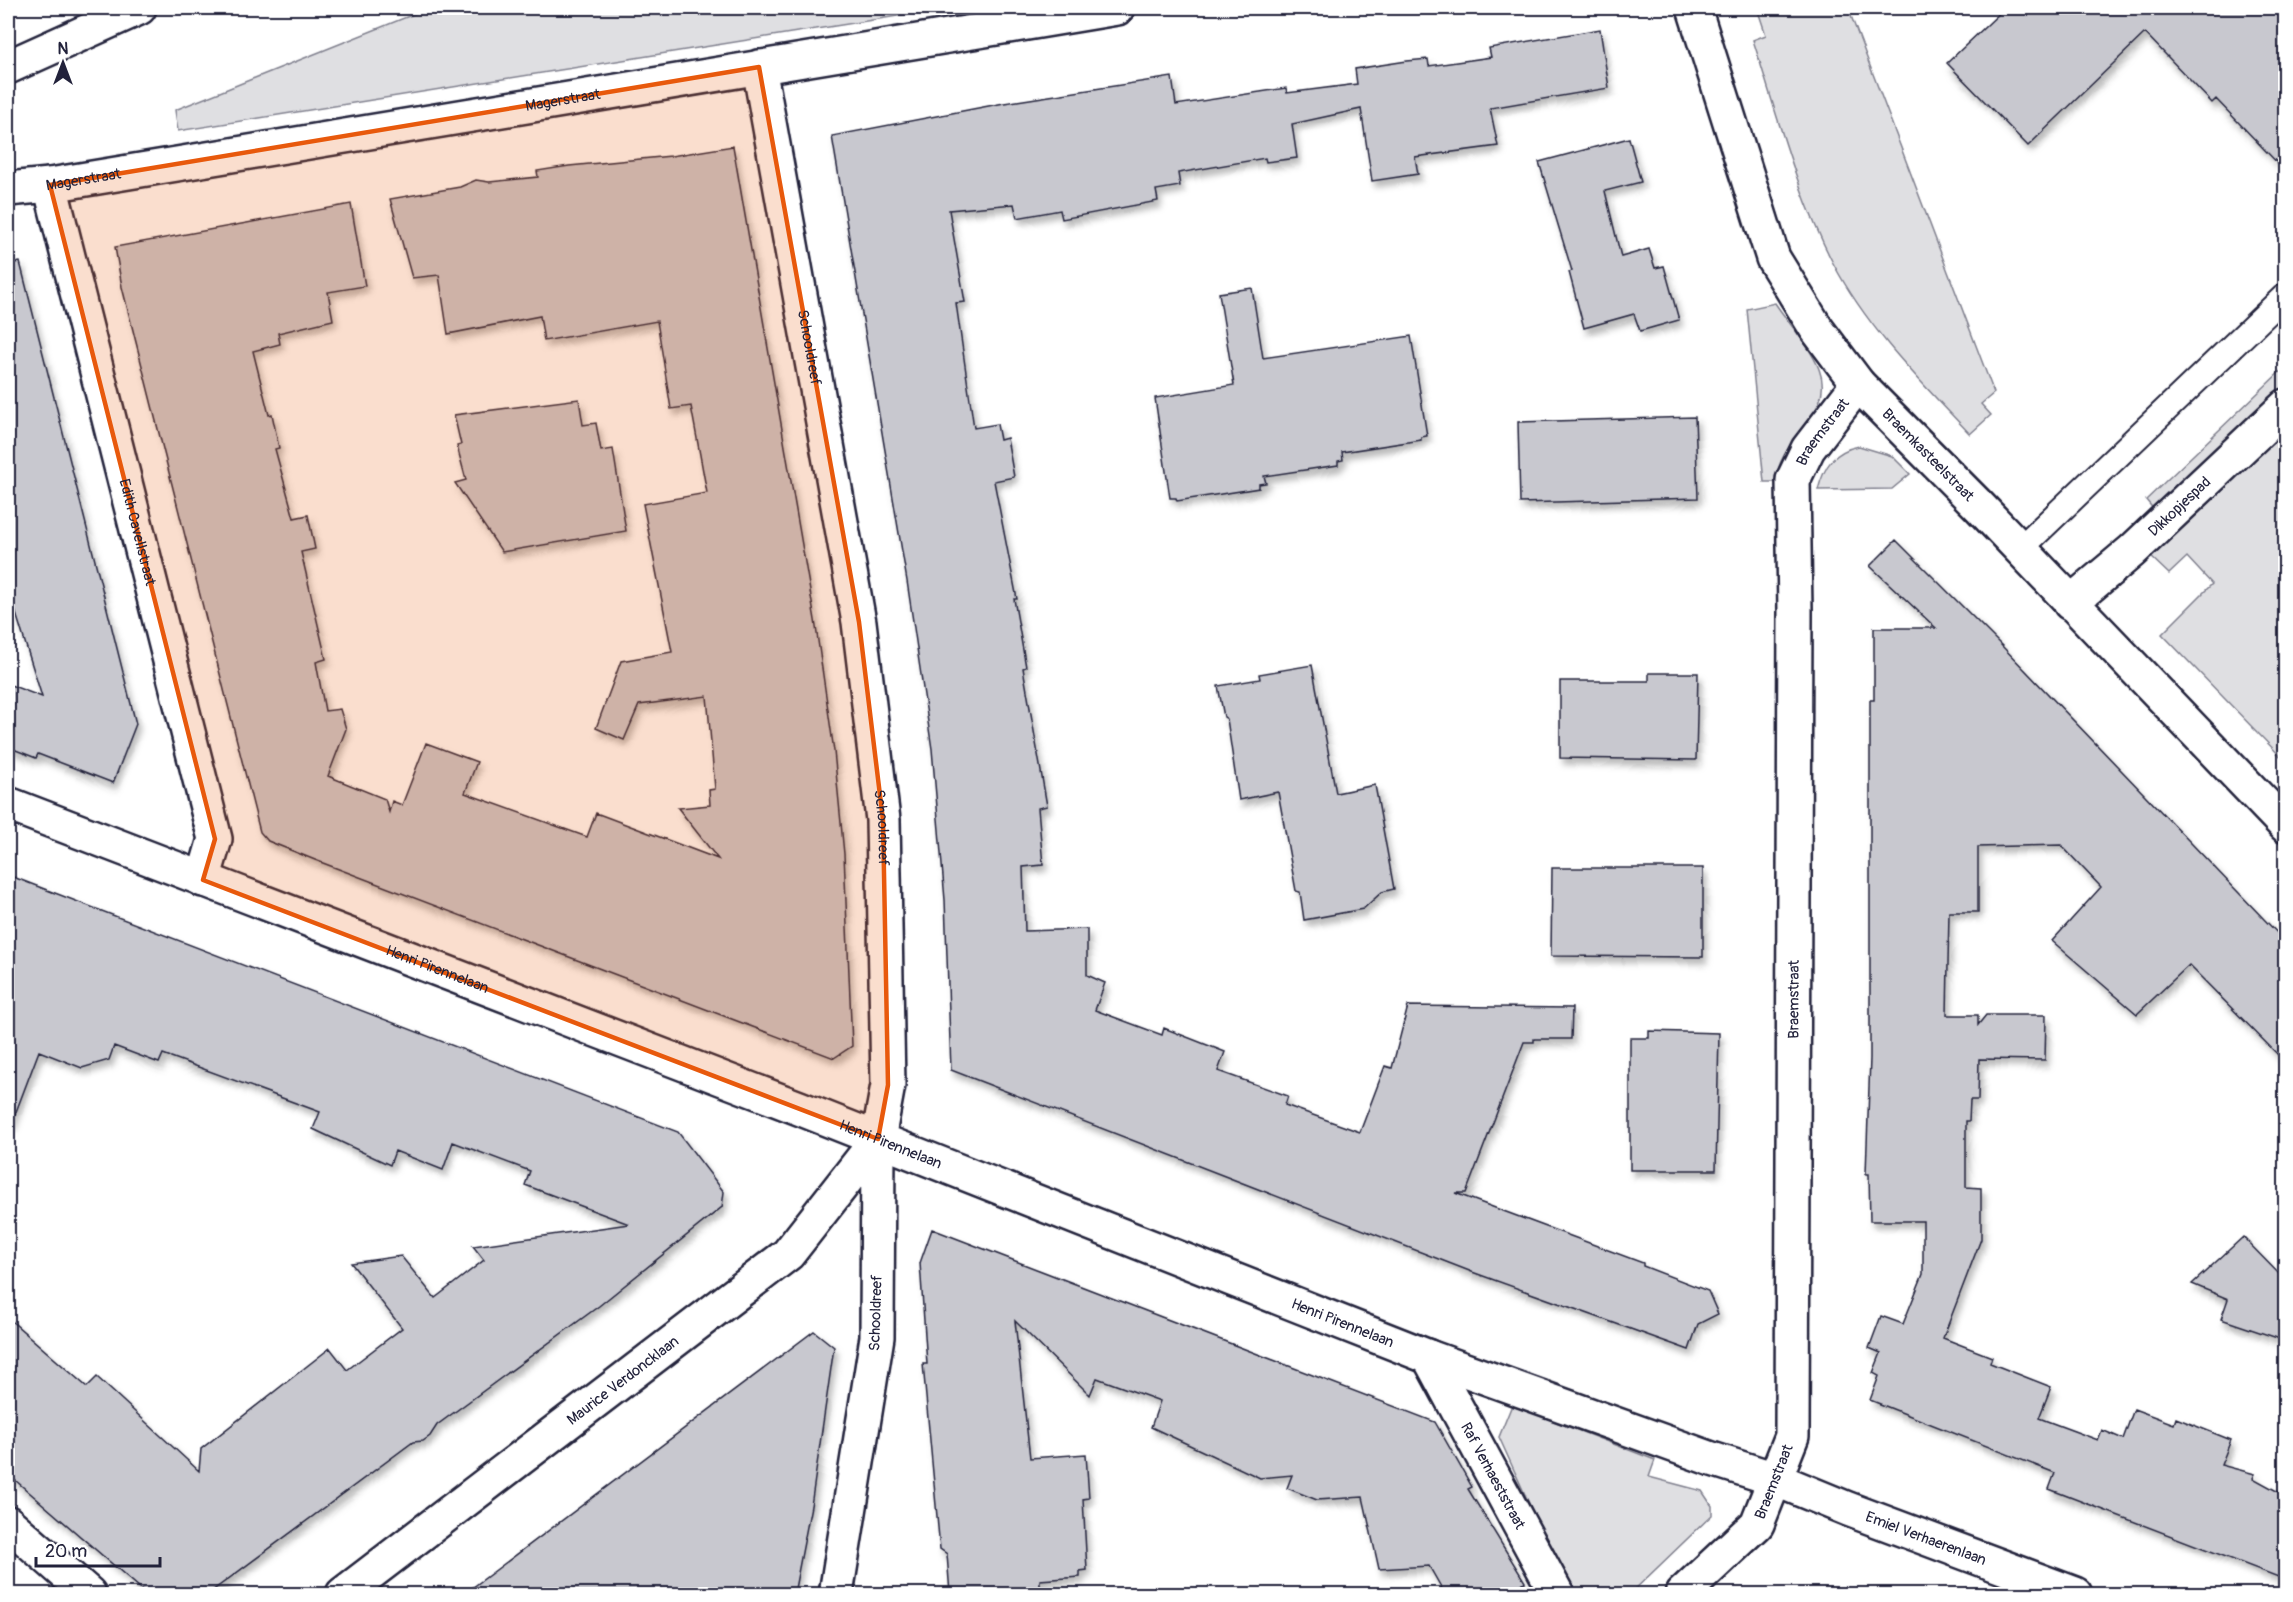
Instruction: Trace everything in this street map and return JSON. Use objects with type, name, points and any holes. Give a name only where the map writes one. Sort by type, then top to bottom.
[{"type":"main road","points":[[8,67],[139,8]]},
{"type":"main road","name":"Magerstraat","points":[[8,189],[50,185],[1117,8]]},
{"type":"main road","name":"Braemkasteelstraat","points":[[1694,8],[1773,258],[1815,328],[1858,384],[2286,826]]},
{"type":"main road","name":"Schooldreef","points":[[759,67],[858,622],[883,820],[888,1085],[878,1139],[877,1337],[836,1594]]},
{"type":"main road","name":"Edith Cavellstraat","points":[[50,185],[215,839],[203,880]]},
{"type":"main road","name":"Braemstraat","points":[[1682,1594],[1756,1524],[1792,1436],[1795,647],[1793,480],[1808,449],[1858,384]]},
{"type":"main road","name":"Dikkopjespad","points":[[2070,603],[2132,551],[2286,406]]},
{"type":"main road","name":"Henri Pirennelaan","points":[[8,804],[878,1139],[1429,1357],[1775,1479]]},
{"type":"main road","name":"Maurice Verdoncklaan","points":[[343,1594],[788,1254],[878,1139]]},
{"type":"main road","name":"Raf Verhaeststraat","points":[[1429,1357],[1557,1594]]},
{"type":"main road","name":"Emiel Verhaerenlaan","points":[[1775,1479],[1848,1509],[2075,1594]]},
{"type":"main road","points":[[8,1522],[89,1594]]},
{"type":"lane","points":[[2020,549],[2286,295]]},
{"type":"highlighted area","points":[[759,67],[859,622],[883,820],[888,1085],[878,1139],[203,880],[215,839],[50,185]]},
{"type":"shaded area","points":[[429,8],[948,8],[178,131],[175,110]]},
{"type":"shaded area","points":[[1757,8],[1848,8],[1994,393],[1981,404],[1991,415],[1970,434],[1878,332],[1833,263],[1798,181],[1753,40],[1766,35]]},
{"type":"shaded area","points":[[1775,303],[1810,352],[1819,369],[1822,385],[1820,400],[1814,413],[1786,452],[1779,466],[1776,482],[1764,482],[1747,309]]},
{"type":"shaded area","points":[[2285,367],[2285,761],[2162,634],[2212,584],[2187,557],[2169,574],[2149,555],[2169,528],[2146,500]]},
{"type":"shaded area","points":[[1859,446],[1892,456],[1910,474],[1892,489],[1818,490],[1823,474],[1831,461],[1850,448]]},
{"type":"shaded area","points":[[1512,1405],[1655,1460],[1649,1477],[1702,1491],[1712,1506],[1712,1515],[1630,1594],[1570,1594],[1499,1437]]},
{"type":"building","points":[[2005,8],[2286,8],[2286,172],[2216,99],[2212,103],[2145,33],[2028,146],[1947,63]]},
{"type":"building","points":[[1600,29],[1609,88],[1490,108],[1498,146],[1415,157],[1418,174],[1372,181],[1361,109],[1292,124],[1297,158],[1266,162],[1265,158],[1178,173],[1180,186],[1156,190],[1158,201],[1062,219],[1060,210],[1017,218],[1014,204],[949,210],[965,302],[956,303],[974,428],[997,424],[1000,440],[1007,438],[1014,477],[994,481],[1017,599],[1014,599],[1026,667],[1023,668],[1047,806],[1038,808],[1043,865],[1023,867],[1025,931],[1087,929],[1087,975],[1105,983],[1095,1010],[1162,1035],[1164,1028],[1225,1052],[1218,1071],[1288,1096],[1285,1105],[1360,1132],[1385,1066],[1392,1068],[1408,1006],[1572,1008],[1571,1039],[1534,1039],[1534,1042],[1524,1042],[1466,1193],[1455,1193],[1643,1263],[1643,1266],[1708,1291],[1718,1314],[1698,1324],[1689,1350],[1472,1272],[951,1070],[945,900],[932,749],[907,581],[832,136],[1004,103],[1172,77],[1176,105],[1286,88],[1287,93],[1357,84],[1355,69],[1428,59],[1429,66],[1491,57],[1489,48]]},
{"type":"building","points":[[1629,138],[1641,182],[1605,191],[1621,257],[1649,249],[1655,268],[1664,266],[1679,320],[1640,331],[1634,314],[1584,328],[1569,272],[1572,271],[1539,162]]},
{"type":"building","points":[[733,146],[815,620],[834,751],[844,854],[852,1046],[834,1058],[315,860],[268,841],[260,832],[122,287],[115,247],[351,204],[365,286],[328,292],[333,320],[278,333],[280,344],[253,351],[269,415],[272,414],[279,448],[275,449],[294,518],[308,515],[315,549],[301,552],[326,659],[316,662],[325,711],[340,709],[346,729],[328,776],[385,799],[389,812],[392,801],[402,805],[426,743],[477,762],[465,793],[587,837],[596,813],[718,859],[678,808],[710,805],[709,790],[715,789],[707,696],[639,705],[624,740],[596,728],[621,661],[672,652],[643,504],[707,493],[691,406],[671,409],[657,321],[544,341],[540,316],[448,334],[439,275],[412,278],[390,199],[460,187],[476,180],[489,182],[538,177],[537,171],[671,156]]},
{"type":"building","points":[[20,262],[136,724],[113,783],[38,754],[36,758],[8,747],[8,684],[42,697],[14,607],[8,609],[8,264]]},
{"type":"building","points":[[1252,288],[1263,358],[1411,336],[1427,436],[1421,437],[1421,440],[1342,452],[1343,460],[1338,461],[1338,465],[1264,476],[1266,483],[1259,484],[1259,488],[1177,501],[1176,498],[1170,498],[1155,398],[1234,385],[1219,293]]},
{"type":"building","points":[[579,399],[583,425],[596,423],[601,451],[613,449],[626,531],[502,552],[455,483],[466,480],[457,446],[461,445],[454,415]]},
{"type":"building","points":[[1695,417],[1698,498],[1520,503],[1518,422]]},
{"type":"building","points":[[1896,540],[2002,646],[2286,942],[2286,1063],[2189,965],[2137,1014],[2052,941],[2101,887],[2061,845],[1978,847],[1978,912],[1949,912],[1947,1015],[1978,1015],[1978,1025],[1986,1015],[2046,1015],[2045,1060],[1979,1059],[1978,1100],[1970,1100],[1969,1121],[1966,1121],[1966,1187],[1981,1188],[1981,1239],[1943,1338],[1992,1357],[1990,1363],[2051,1387],[2039,1418],[2098,1440],[2102,1430],[2123,1439],[2134,1409],[2174,1424],[2176,1418],[2231,1440],[2221,1465],[2255,1474],[2253,1478],[2286,1496],[2286,1580],[2049,1489],[2055,1473],[1870,1400],[1879,1376],[1873,1373],[1881,1353],[1869,1348],[1881,1316],[1903,1324],[1923,1274],[1923,1221],[1870,1221],[1869,1174],[1866,1174],[1870,1058],[1870,700],[1874,700],[1874,628],[1936,628],[1870,566]]},
{"type":"building","points":[[1312,665],[1336,793],[1375,785],[1394,889],[1382,892],[1363,909],[1304,920],[1300,892],[1296,891],[1278,792],[1239,800],[1227,719],[1224,717],[1218,686],[1260,679],[1259,674]]},
{"type":"building","points":[[1649,673],[1698,673],[1696,760],[1560,758],[1560,681],[1649,681]]},
{"type":"building","points":[[1552,868],[1703,868],[1703,957],[1551,956]]},
{"type":"building","points":[[8,875],[678,1132],[724,1192],[722,1207],[599,1306],[437,1425],[430,1436],[423,1441],[413,1442],[208,1594],[147,1594],[8,1474],[8,1318],[87,1387],[97,1377],[199,1471],[201,1449],[330,1348],[347,1370],[402,1328],[351,1263],[401,1256],[435,1298],[484,1260],[473,1246],[629,1224],[525,1185],[530,1171],[453,1142],[443,1170],[395,1151],[390,1165],[313,1129],[320,1112],[163,1054],[159,1063],[114,1046],[109,1060],[82,1068],[39,1051],[11,1125],[8,1124]]},
{"type":"building","points":[[1649,1031],[1719,1033],[1716,1170],[1630,1170],[1630,1038],[1649,1038]]},
{"type":"building","points":[[932,1229],[1435,1422],[1472,1487],[1468,1489],[1525,1582],[1522,1583],[1528,1594],[1445,1594],[1429,1566],[1379,1569],[1363,1497],[1317,1500],[1287,1488],[1292,1475],[1260,1478],[1151,1427],[1160,1401],[1097,1378],[1090,1395],[1015,1321],[1030,1458],[1086,1454],[1089,1498],[1083,1499],[1087,1570],[1080,1571],[1080,1577],[1040,1580],[1040,1591],[950,1594],[947,1554],[940,1549],[923,1364],[927,1364],[920,1263]]},
{"type":"building","points":[[2243,1237],[2286,1281],[2286,1341],[2221,1319],[2228,1299],[2192,1284]]},
{"type":"building","points":[[814,1331],[834,1347],[811,1506],[794,1594],[464,1594]]}]
